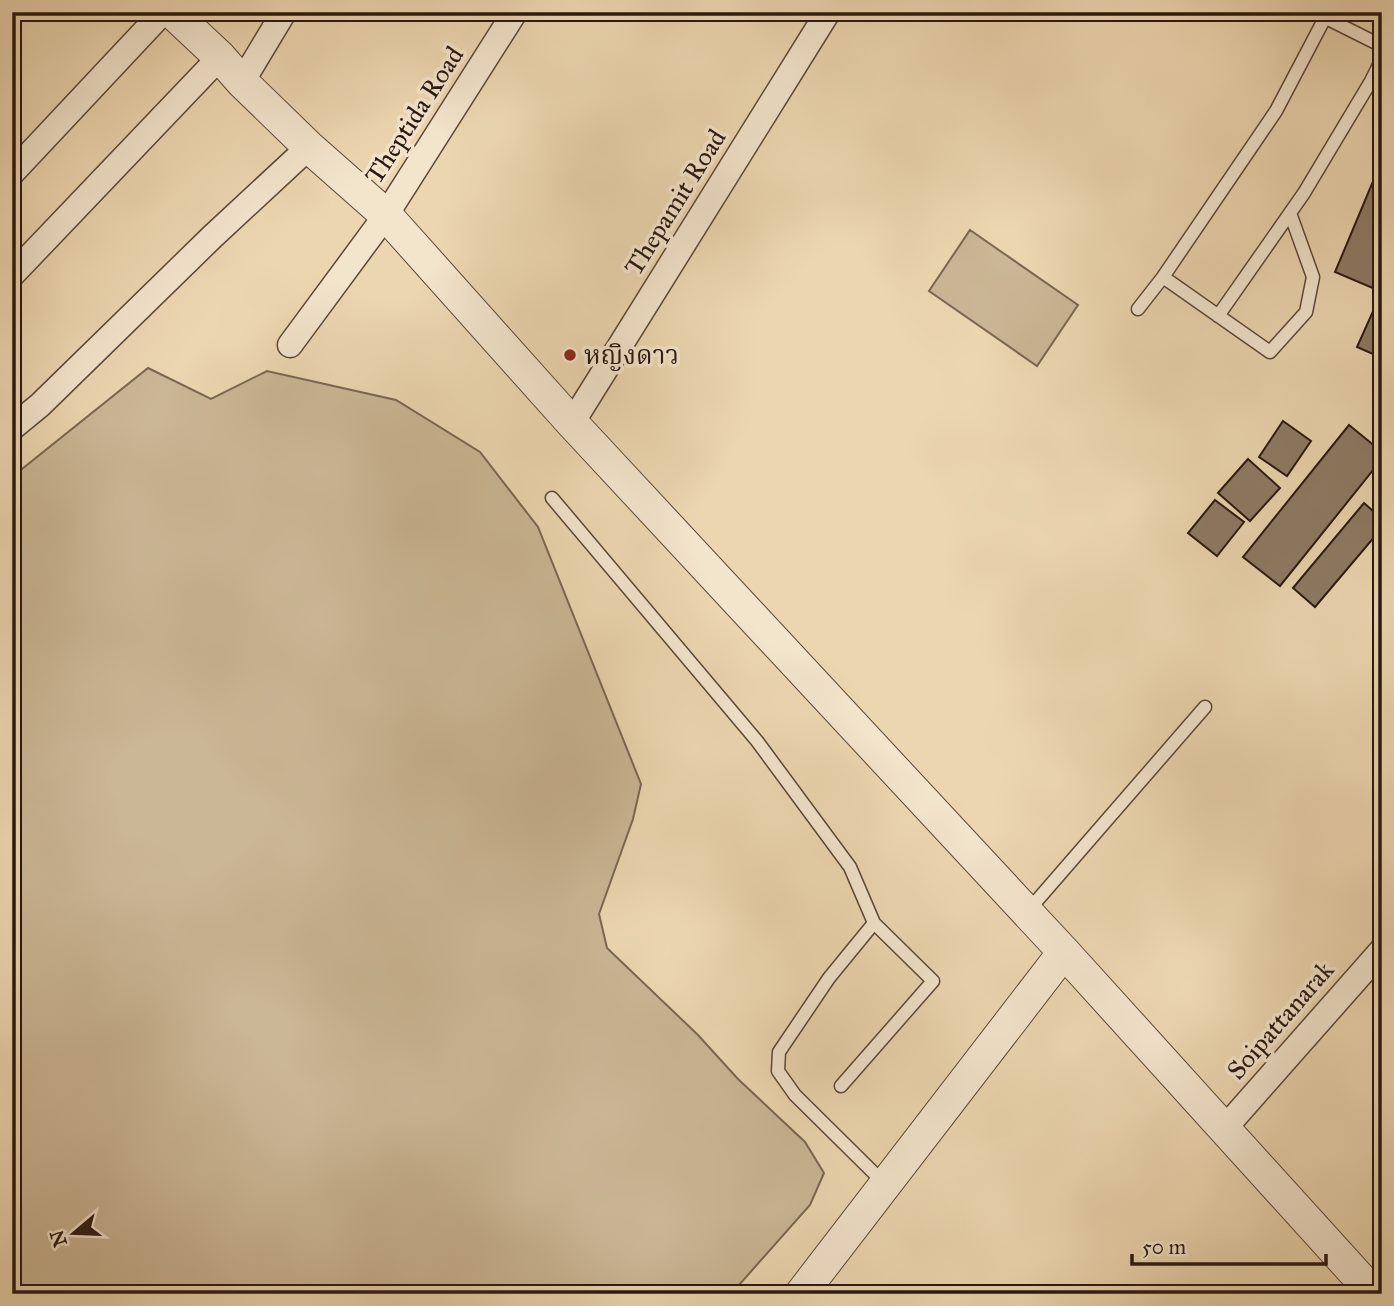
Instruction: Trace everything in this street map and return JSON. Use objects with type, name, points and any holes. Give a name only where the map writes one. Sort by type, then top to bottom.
[{"type":"street","points":[[12,173],[163,12]]},
{"type":"street","points":[[173,12],[309,147],[386,215],[572,423],[1064,952],[1374,1294]]},
{"type":"street","points":[[242,82],[284,12]]},
{"type":"street","name":"Theptida Road","points":[[290,345],[386,215],[515,12]]},
{"type":"street","name":"Thepamit Road","points":[[572,423],[828,12]]},
{"type":"street","points":[[12,275],[220,57]]},
{"type":"street","points":[[14,424],[40,405],[212,237],[309,147]]},
{"type":"street","points":[[801,1294],[1064,952]]},
{"type":"street","name":"Soipattanarak","points":[[1224,1129],[1380,956]]},
{"type":"lane","points":[[1138,309],[1163,277],[1276,111],[1327,15],[1382,46]]},
{"type":"lane","points":[[1218,316],[1290,213],[1365,92],[1382,59]]},
{"type":"lane","points":[[1163,277],[1270,352],[1306,312],[1313,277],[1290,213]]},
{"type":"lane","points":[[552,498],[757,741],[850,867],[874,923],[933,981],[841,1086]]},
{"type":"lane","points":[[1027,912],[1205,707]]},
{"type":"lane","points":[[874,923],[829,978],[779,1052],[778,1072],[795,1095],[885,1185]]},
{"type":"shaded area","points":[[970,230],[1078,305],[1037,366],[929,291]]},
{"type":"shaded area","points":[[148,368],[211,399],[267,371],[396,400],[480,452],[538,527],[641,784],[633,819],[599,914],[607,948],[805,1142],[824,1173],[810,1205],[731,1294],[12,1294],[12,477]]},
{"type":"building","points":[[1382,160],[1382,292],[1335,272]]},
{"type":"building","points":[[1374,309],[1382,313],[1382,358],[1357,347]]},
{"type":"building","points":[[1283,421],[1311,441],[1287,476],[1259,457]]},
{"type":"building","points":[[1349,425],[1382,452],[1382,459],[1280,586],[1243,557]]},
{"type":"building","points":[[1248,459],[1280,488],[1250,521],[1218,493]]},
{"type":"building","points":[[1215,500],[1244,522],[1217,556],[1188,533]]},
{"type":"building","points":[[1364,503],[1382,519],[1382,528],[1315,607],[1293,588]]},
{"type":"place","name":"หญิงดาว","points":[[570,355]]}]
